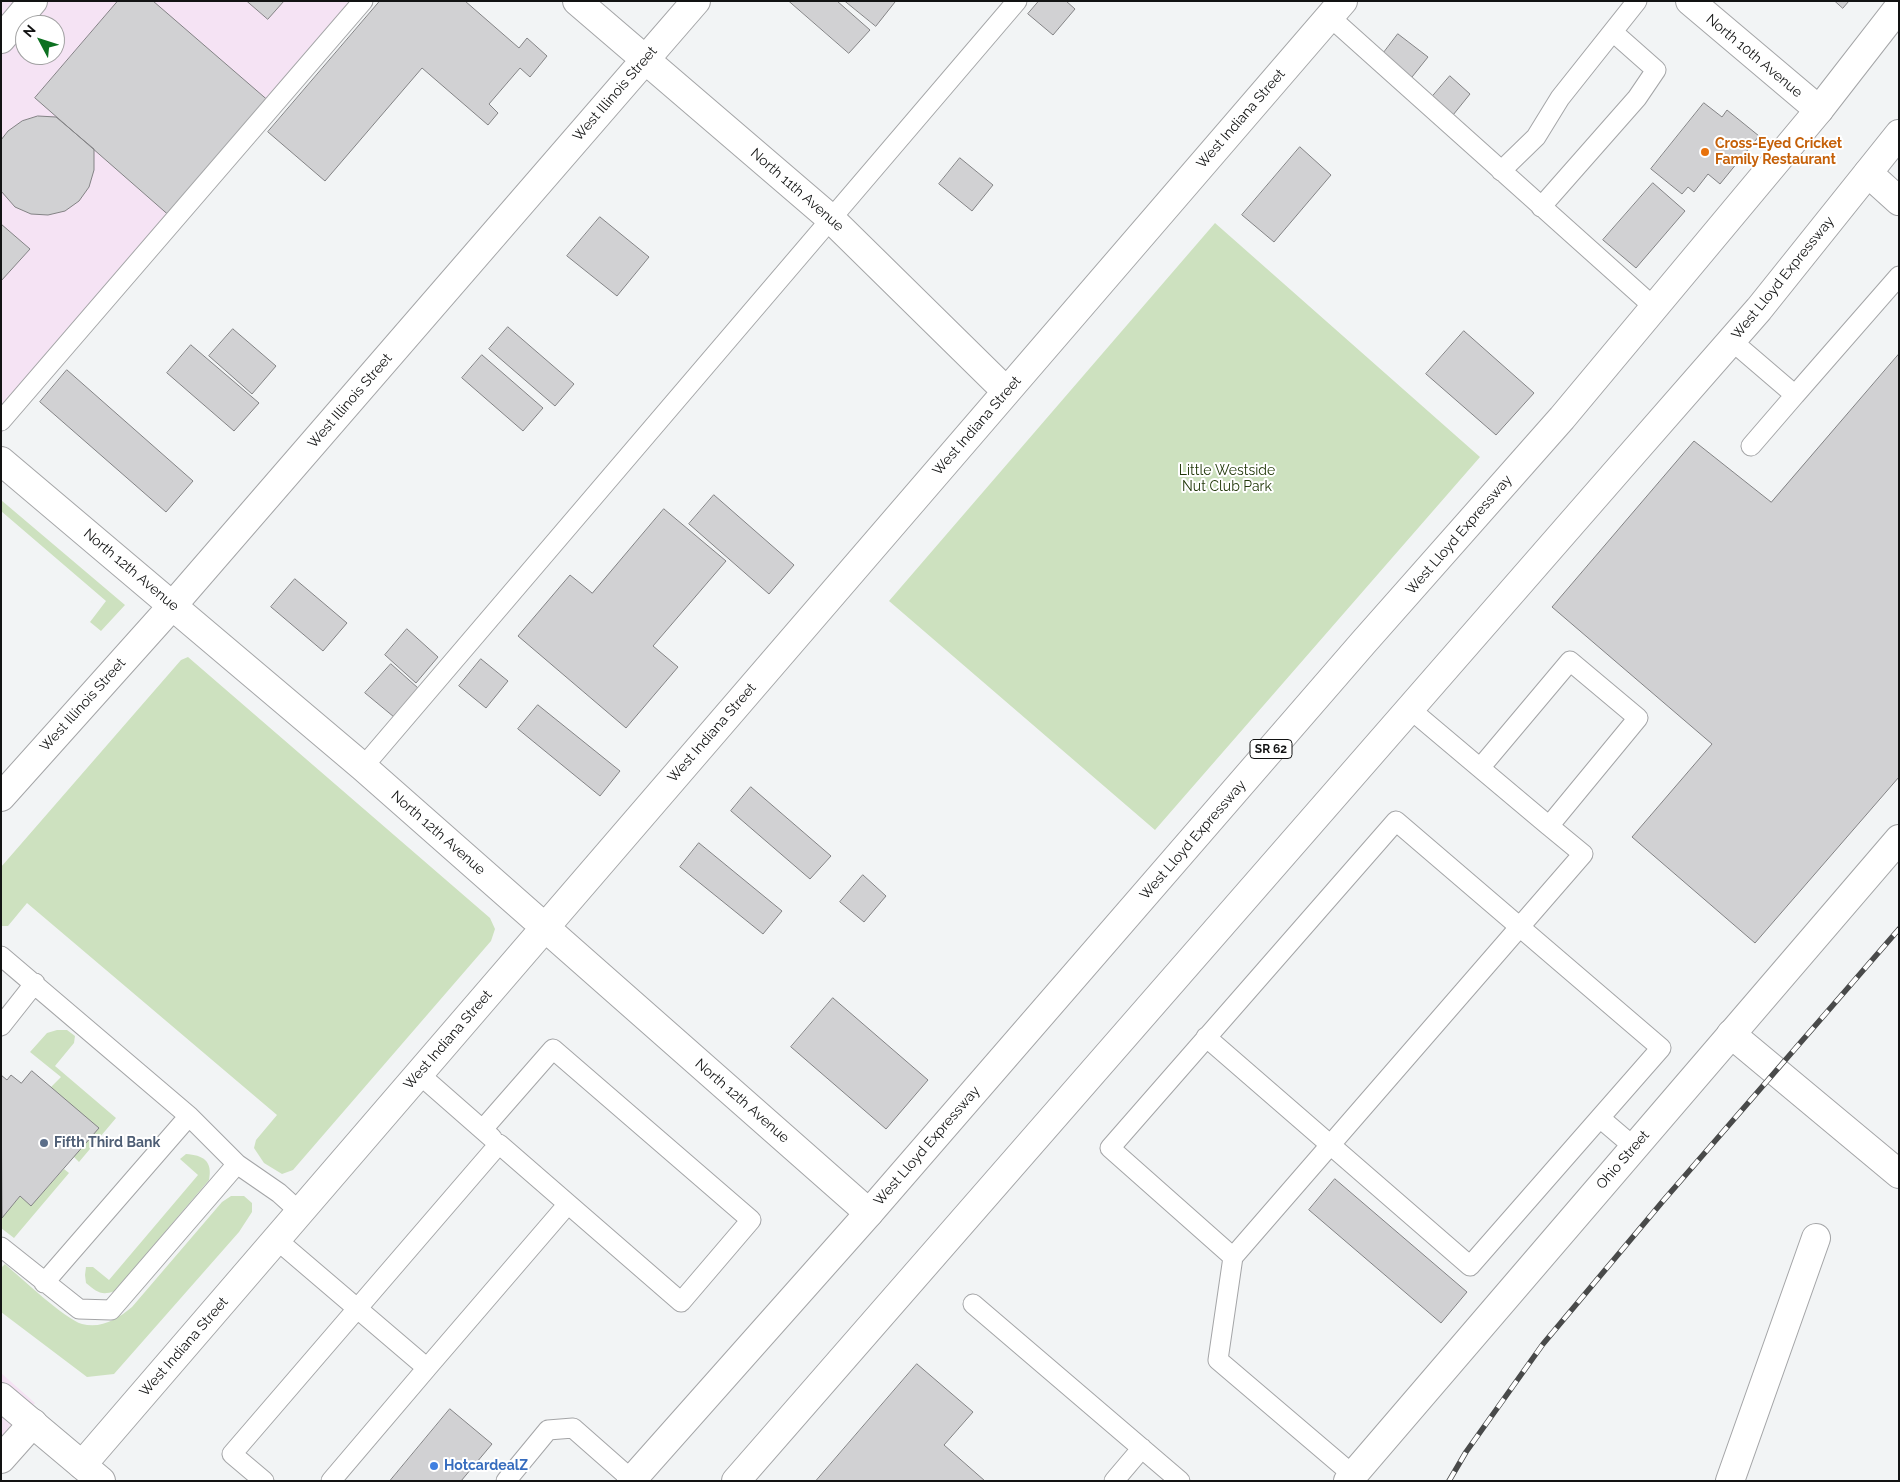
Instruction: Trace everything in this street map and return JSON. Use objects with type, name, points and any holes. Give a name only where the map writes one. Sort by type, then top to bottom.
[{"type":"main road","points":[[1,39],[33,1]]},
{"type":"main road","name":"North 11th Avenue","points":[[577,1],[830,218],[1006,391]]},
{"type":"main road","name":"West Illinois Street","points":[[1,797],[173,605],[696,1]]},
{"type":"main road","name":"North 10th Avenue","points":[[1690,1],[1819,110]]},
{"type":"main road","name":"West Lloyd Expressway","points":[[631,1480],[869,1213],[1363,644],[1562,418],[1819,110],[1899,7]]},
{"type":"main road","name":"West Indiana Street","points":[[92,1473],[276,1240],[1337,9]]},
{"type":"main road","name":"West Lloyd Expressway","points":[[736,1481],[1732,341],[1899,134]]},
{"type":"main road","points":[[1868,173],[1899,201]]},
{"type":"main road","name":"North 12th Avenue","points":[[1,460],[363,766],[869,1213]]},
{"type":"main road","name":"Ohio Street","points":[[1351,1478],[1899,839]]},
{"type":"main road","points":[[1731,1034],[1899,1174]]},
{"type":"main road","points":[[1730,1481],[1816,1238]]},
{"type":"main road","points":[[1,1397],[92,1473]]},
{"type":"main road","points":[[1,1459],[32,1424]]},
{"type":"lane","points":[[1,420],[363,1]]},
{"type":"lane","points":[[363,766],[1017,1]]},
{"type":"lane","points":[[1501,171],[1536,137],[1560,98],[1637,1]]},
{"type":"lane","points":[[1337,9],[1501,171],[1655,308]]},
{"type":"lane","points":[[1541,207],[1637,98],[1656,70],[1613,32]]},
{"type":"lane","points":[[1751,446],[1899,276]]},
{"type":"lane","points":[[1732,341],[1795,394]]},
{"type":"lane","points":[[1480,768],[1570,661],[1638,718],[1549,826]]},
{"type":"lane","points":[[1351,1478],[1218,1360],[1233,1257],[1583,854],[1410,709]]},
{"type":"lane","points":[[1206,1037],[1470,1266],[1661,1048],[1396,821],[1206,1037],[1110,1148],[1233,1257]]},
{"type":"lane","points":[[1,956],[189,1116],[237,1164],[279,1193],[300,1212]]},
{"type":"lane","points":[[1,1026],[35,983]]},
{"type":"lane","points":[[419,1074],[681,1302],[752,1220],[553,1048],[483,1129]]},
{"type":"lane","points":[[44,1283],[189,1116]]},
{"type":"lane","points":[[1600,1118],[1634,1147]]},
{"type":"lane","points":[[264,1481],[232,1454],[499,1144]]},
{"type":"lane","points":[[1,1247],[78,1309],[111,1310],[237,1164]]},
{"type":"lane","points":[[331,1481],[568,1204]]},
{"type":"lane","points":[[276,1240],[427,1368]]},
{"type":"lane","points":[[973,1304],[1180,1481]]},
{"type":"lane","points":[[506,1481],[548,1430],[573,1428],[631,1480]]},
{"type":"lane","points":[[1114,1481],[1142,1448]]},
{"type":"shaded area","points":[[1,1],[371,1],[1,434]]},
{"type":"shaded area","points":[[1,1373],[35,1403],[1,1442]]},
{"type":"green space","name":"Little Westside Nut Club Park","points":[[1215,223],[1480,457],[1155,830],[889,601]]},
{"type":"green space","points":[[1,500],[125,605],[101,631],[90,622],[106,601],[1,511]]},
{"type":"green space","points":[[188,657],[490,918],[495,929],[491,941],[293,1170],[282,1174],[264,1163],[254,1148],[256,1140],[277,1115],[27,903],[8,926],[1,926],[1,867],[181,660]]},
{"type":"green space","points":[[67,1030],[75,1036],[74,1043],[55,1066],[116,1118],[79,1162],[74,1157],[51,1087],[61,1077],[30,1052],[47,1033]]},
{"type":"green space","points":[[186,1154],[205,1160],[210,1173],[209,1180],[115,1291],[103,1293],[93,1289],[86,1283],[86,1267],[93,1267],[109,1280],[198,1175],[180,1159]]},
{"type":"green space","points":[[64,1169],[69,1173],[14,1238],[1,1228],[1,1218],[20,1196],[31,1205]]},
{"type":"green space","points":[[231,1196],[244,1196],[252,1203],[252,1212],[239,1232],[114,1374],[87,1377],[1,1312],[1,1268],[5,1264],[74,1321],[82,1324],[96,1325],[115,1319],[132,1307],[222,1202]]},
{"type":"building","points":[[118,1],[153,1],[271,103],[172,218],[35,98]]},
{"type":"building","points":[[247,1],[284,1],[268,19]]},
{"type":"building","points":[[380,1],[465,1],[519,48],[527,38],[547,56],[530,77],[520,68],[489,104],[498,113],[488,125],[422,68],[325,181],[268,132]]},
{"type":"building","points":[[789,1],[837,1],[870,30],[849,53]]},
{"type":"building","points":[[845,1],[895,1],[895,2],[876,26]]},
{"type":"building","points":[[1039,1],[1066,1],[1075,9],[1053,35],[1028,14]]},
{"type":"building","points":[[1835,1],[1849,1],[1843,8]]},
{"type":"building","points":[[1398,34],[1428,57],[1408,82],[1379,59]]},
{"type":"building","points":[[1450,76],[1470,94],[1453,115],[1432,97]]},
{"type":"building","name":"Cross-Eyed Cricket Family Restaurant","points":[[1704,103],[1722,117],[1727,110],[1759,136],[1720,184],[1708,174],[1694,192],[1688,187],[1682,194],[1651,169]]},
{"type":"building","points":[[38,116],[56,117],[94,149],[94,170],[89,187],[79,201],[65,211],[48,215],[31,214],[15,207],[1,191],[1,140],[8,131],[22,121]]},
{"type":"building","points":[[1300,147],[1331,175],[1274,242],[1242,215]]},
{"type":"building","points":[[960,158],[993,185],[972,211],[939,184]]},
{"type":"building","points":[[1653,183],[1685,211],[1636,268],[1603,240]]},
{"type":"building","points":[[600,217],[649,257],[617,296],[567,256]]},
{"type":"building","points":[[1,224],[30,249],[1,281]]},
{"type":"building","points":[[508,327],[574,384],[555,406],[489,349]]},
{"type":"building","points":[[233,329],[276,366],[252,394],[209,356]]},
{"type":"building","points":[[1464,331],[1534,393],[1496,435],[1426,374]]},
{"type":"building","points":[[191,345],[259,403],[234,431],[167,373]]},
{"type":"building","points":[[1899,354],[1899,777],[1755,943],[1632,837],[1712,744],[1552,607],[1694,441],[1771,502]]},
{"type":"building","points":[[482,355],[543,408],[523,431],[462,378]]},
{"type":"building","points":[[67,370],[193,481],[166,512],[40,402]]},
{"type":"building","points":[[714,495],[794,565],[769,594],[689,524]]},
{"type":"building","points":[[664,509],[726,561],[653,646],[678,667],[626,728],[518,636],[570,575],[592,593]]},
{"type":"building","points":[[295,579],[347,623],[323,651],[271,607]]},
{"type":"building","points":[[407,629],[438,657],[416,683],[385,655]]},
{"type":"building","points":[[481,659],[508,681],[486,708],[459,686]]},
{"type":"building","points":[[391,664],[418,688],[394,717],[365,693]]},
{"type":"building","points":[[538,705],[620,771],[600,796],[518,729]]},
{"type":"building","points":[[751,787],[831,856],[810,879],[731,811]]},
{"type":"building","points":[[699,843],[782,911],[763,934],[680,867]]},
{"type":"building","points":[[863,875],[886,896],[864,922],[840,902]]},
{"type":"building","points":[[833,998],[928,1080],[886,1129],[791,1047]]},
{"type":"building","name":"Fifth Third Bank","points":[[32,1071],[99,1128],[31,1206],[20,1196],[2,1218],[1,1075],[7,1080],[11,1075],[21,1083]]},
{"type":"building","points":[[1335,1179],[1467,1292],[1441,1323],[1309,1210]]},
{"type":"building","points":[[917,1364],[973,1412],[944,1445],[985,1481],[816,1481]]},
{"type":"building","points":[[450,1409],[492,1444],[461,1481],[390,1481]]},
{"type":"railway","points":[[1449,1481],[1466,1452],[1543,1344],[1663,1201],[1899,929]]},
{"type":"place","name":"Cross-Eyed Cricket Family Restaurant","points":[[1705,152]]},
{"type":"place","name":"Fifth Third Bank","points":[[44,1143]]},
{"type":"place","name":"HotcardealZ","points":[[434,1466]]}]
